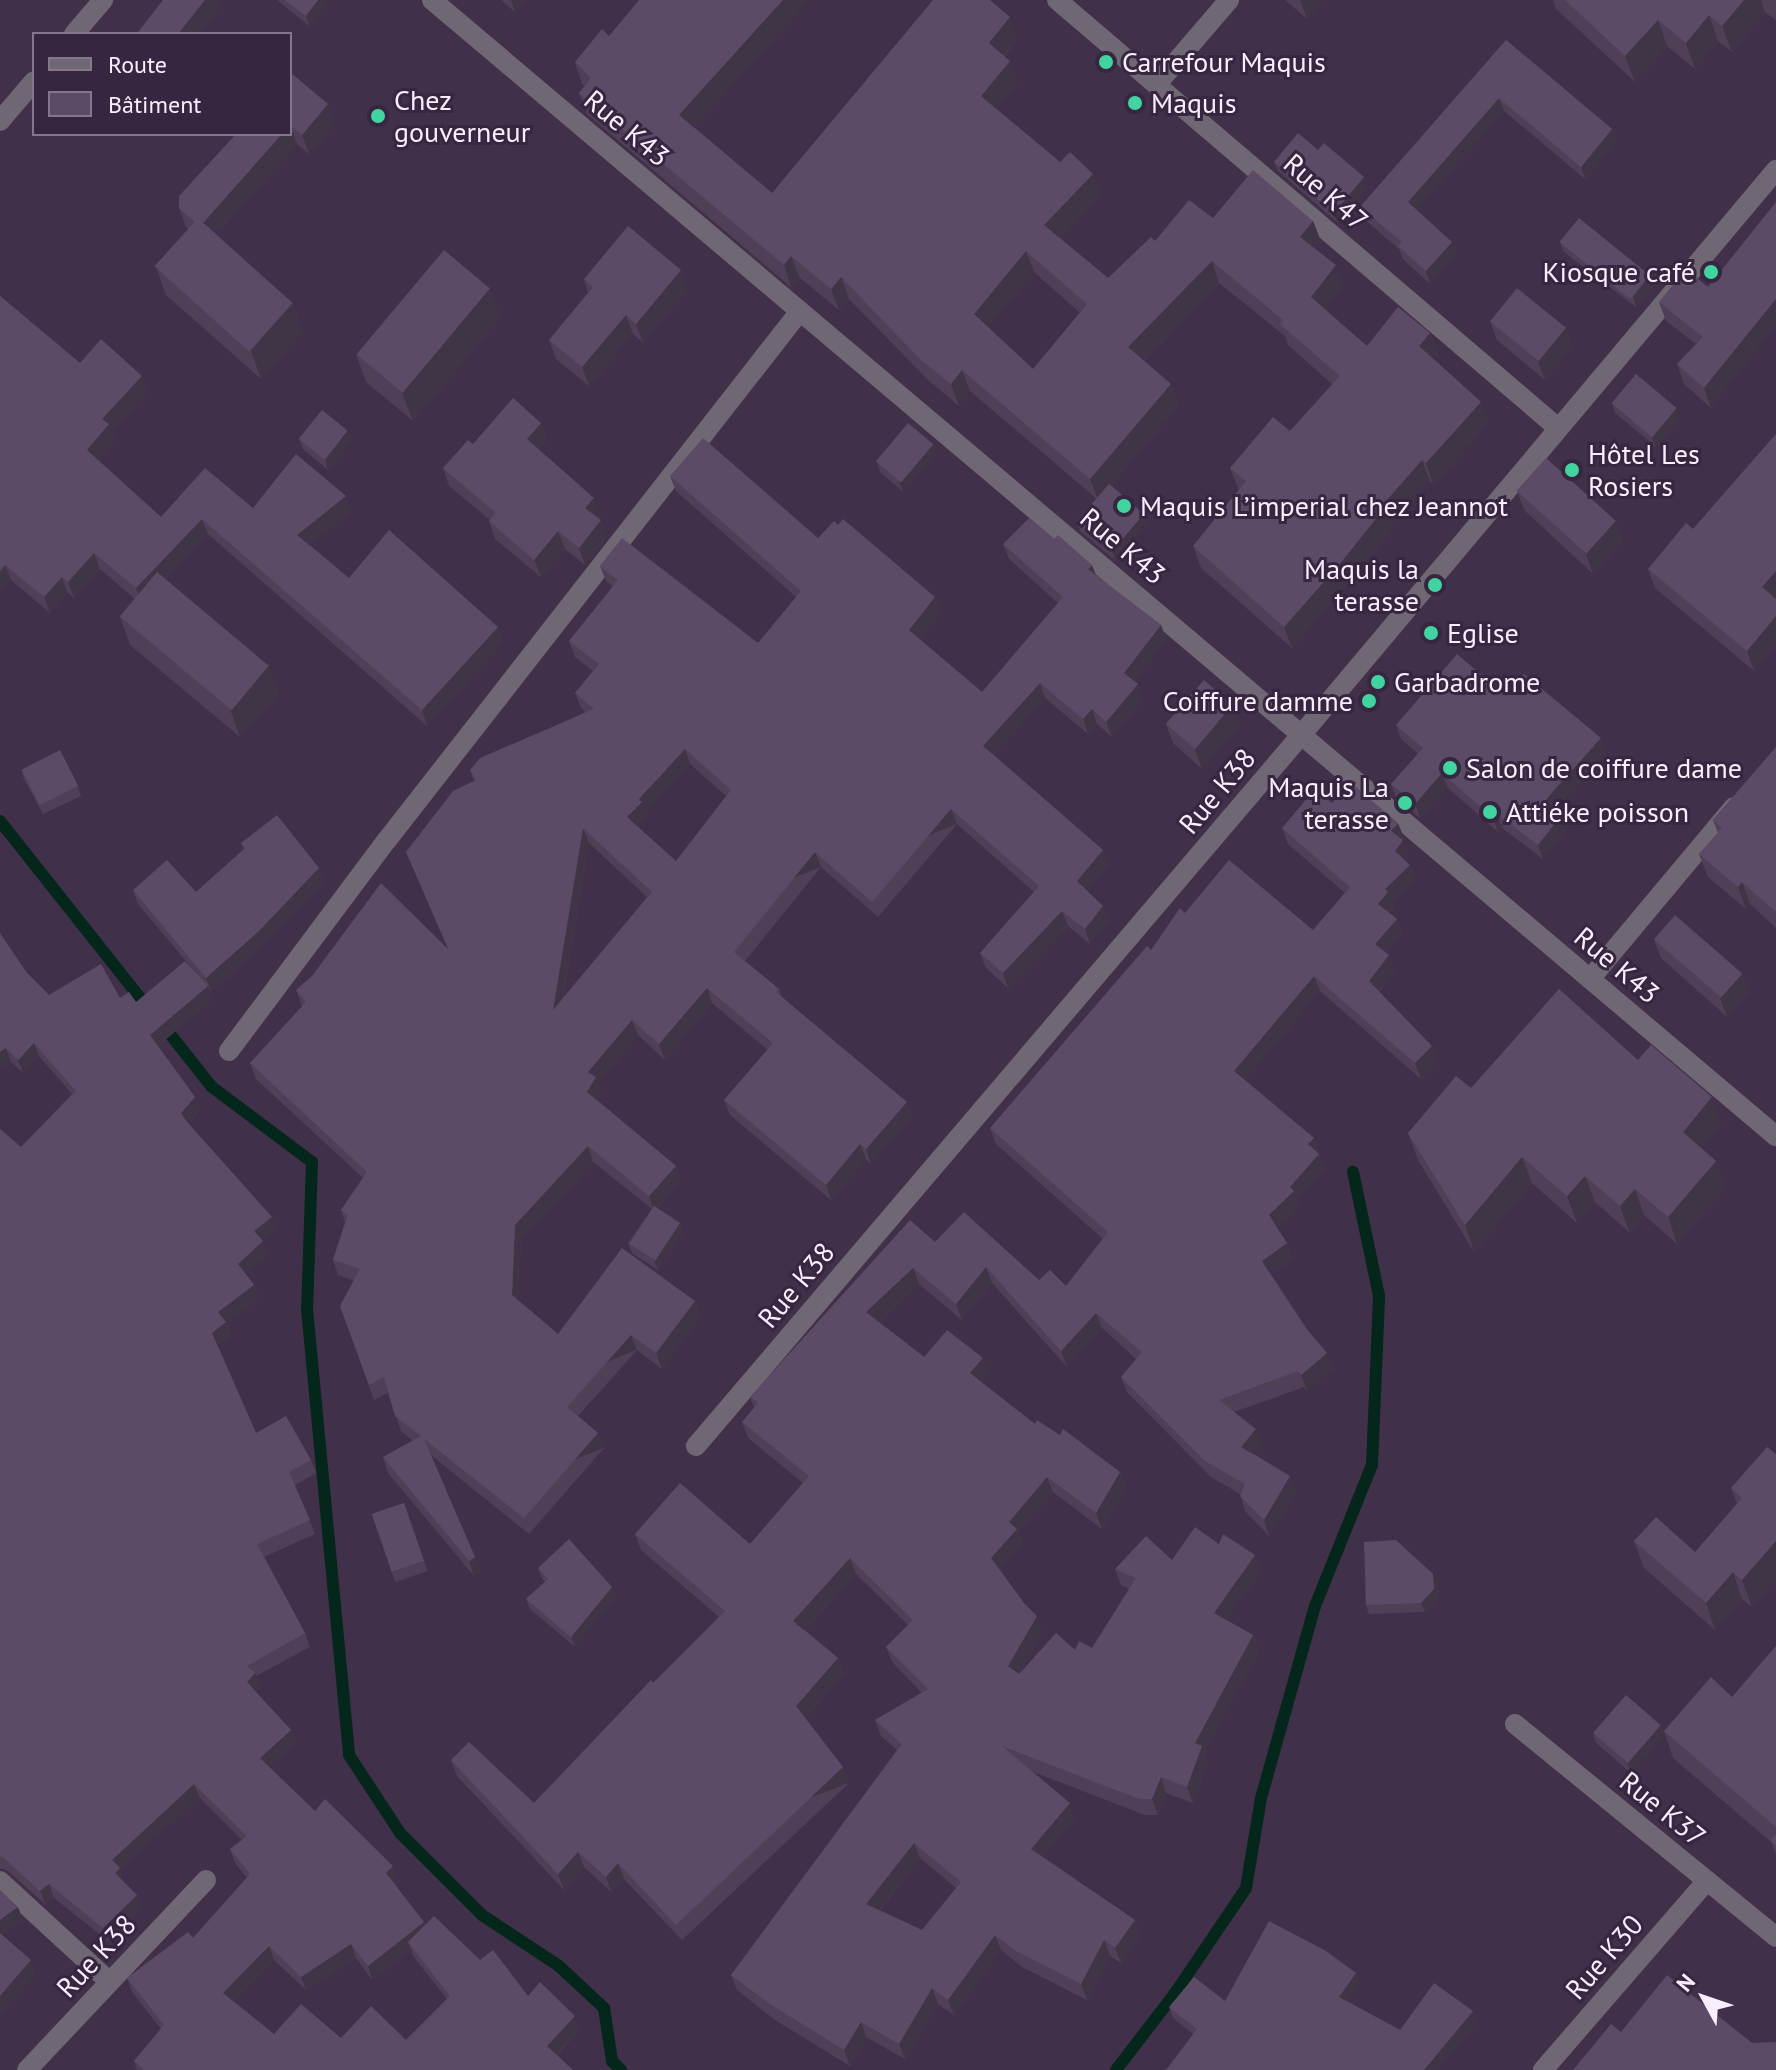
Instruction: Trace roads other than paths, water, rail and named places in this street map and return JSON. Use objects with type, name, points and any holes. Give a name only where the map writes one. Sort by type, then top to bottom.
[{"type":"street","points":[[76,32],[103,0]]},
{"type":"street","name":"Rue K43","points":[[432,0],[1776,1136]]},
{"type":"street","name":"Rue K47","points":[[1057,0],[1558,428]]},
{"type":"street","points":[[1157,84],[1229,0]]},
{"type":"street","points":[[0,121],[32,83]]},
{"type":"street","name":"Rue K38","points":[[696,1446],[1302,734],[1776,170]]},
{"type":"street","points":[[229,1051],[394,831],[800,311]]},
{"type":"street","points":[[1590,979],[1747,792]]},
{"type":"street","name":"Rue K37","points":[[1515,1724],[1776,1937]]},
{"type":"street","name":"Rue K38","points":[[27,2070],[206,1880]]},
{"type":"street","points":[[0,1881],[110,1982]]},
{"type":"street","name":"Rue K30","points":[[1543,2070],[1707,1881]]},
{"type":"waterway","points":[[0,821],[150,1010]]},
{"type":"waterway","points":[[162,1024],[212,1087],[312,1162],[307,1309],[349,1755],[400,1833],[482,1915],[559,1966],[604,2008],[612,2061],[621,2070]]},
{"type":"waterway","points":[[1116,2070],[1175,1993],[1246,1888],[1261,1798],[1315,1606],[1372,1465],[1379,1296],[1353,1172]]},
{"type":"place","name":"Carrefour Maquis","points":[[1106,62]]},
{"type":"place","name":"Maquis","points":[[1135,103]]},
{"type":"place","name":"Chez gouverneur","points":[[378,116]]},
{"type":"place","name":"Kiosque café","points":[[1711,272]]},
{"type":"place","name":"Hôtel Les Rosiers","points":[[1572,470]]},
{"type":"place","name":"Maquis L’imperial chez Jeannot","points":[[1124,506]]},
{"type":"place","name":"Maquis la terasse","points":[[1435,585]]},
{"type":"place","name":"Eglise","points":[[1431,633]]},
{"type":"place","name":"Garbadrome","points":[[1378,682]]},
{"type":"place","name":"Coiffure damme","points":[[1369,701]]},
{"type":"place","name":"Salon de coiffure dame","points":[[1450,768]]},
{"type":"place","name":"Maquis La terasse","points":[[1405,803]]},
{"type":"place","name":"Attiéke poisson","points":[[1490,812]]}]
